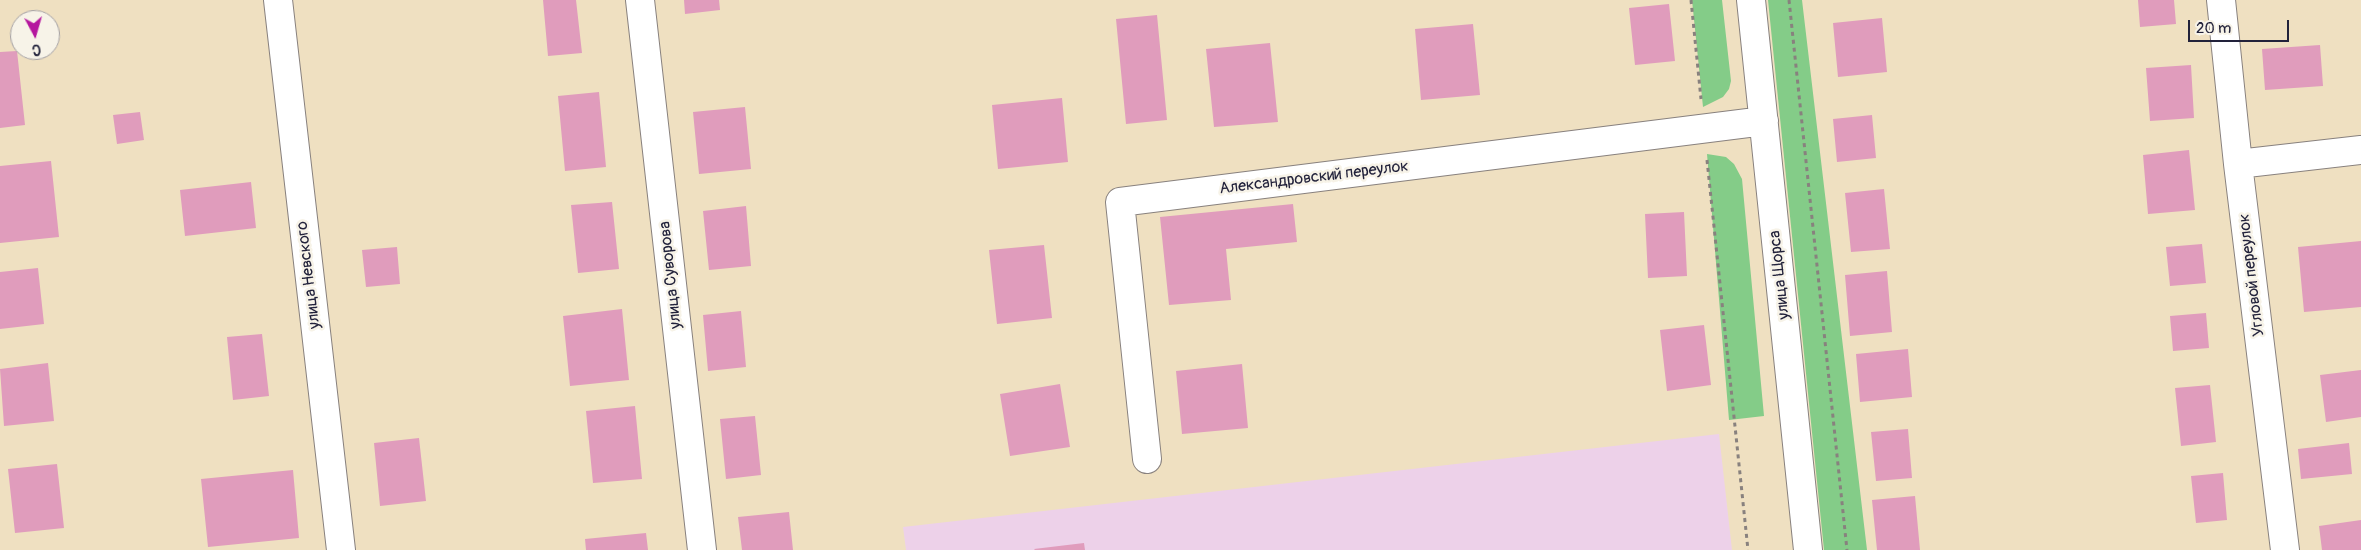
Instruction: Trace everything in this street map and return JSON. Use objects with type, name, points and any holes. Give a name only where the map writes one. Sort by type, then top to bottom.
[{"type":"street","name":"улица Невского","points":[[278,0],[341,550]]},
{"type":"street","name":"улица Суворова","points":[[640,0],[702,550]]},
{"type":"street","name":"улица Щорса","points":[[1751,0],[1808,550]]},
{"type":"street","name":"Угловой переулок","points":[[2222,0],[2238,164],[2285,550]]},
{"type":"street","name":"Александровский переулок","points":[[1147,459],[1120,202],[1764,121]]},
{"type":"street","points":[[2238,164],[2361,150]]},
{"type":"path","points":[[1690,0],[1748,550]]},
{"type":"path","points":[[1789,0],[1847,550]]},
{"type":"shaded area","points":[[1719,434],[1732,550],[906,550],[903,527]]},
{"type":"green space","points":[[1692,0],[1722,0],[1731,81],[1729,89],[1723,97],[1703,107]]},
{"type":"green space","points":[[1768,0],[1802,0],[1867,550],[1824,550]]},
{"type":"green space","points":[[1707,154],[1726,157],[1734,164],[1742,179],[1764,416],[1729,420]]},
{"type":"building","points":[[543,0],[576,0],[582,53],[548,56]]},
{"type":"building","points":[[684,0],[719,0],[720,10],[685,14]]},
{"type":"building","points":[[2138,0],[2174,0],[2176,24],[2140,27]]},
{"type":"building","points":[[1669,4],[1675,61],[1635,65],[1629,8]]},
{"type":"building","points":[[1157,15],[1167,120],[1126,124],[1116,19]]},
{"type":"building","points":[[1882,18],[1887,72],[1838,77],[1833,23]]},
{"type":"building","points":[[1473,24],[1480,95],[1421,100],[1415,29]]},
{"type":"building","points":[[1270,43],[1278,122],[1214,127],[1206,49]]},
{"type":"building","points":[[2320,45],[2323,86],[2265,90],[2262,49]]},
{"type":"building","points":[[10,51],[10,60],[18,60],[25,125],[0,128],[0,52]]},
{"type":"building","points":[[2191,65],[2194,118],[2150,121],[2146,68]]},
{"type":"building","points":[[599,92],[606,167],[565,171],[558,96]]},
{"type":"building","points":[[1062,98],[1068,162],[998,169],[992,105]]},
{"type":"building","points":[[745,107],[751,169],[699,174],[693,112]]},
{"type":"building","points":[[140,112],[144,140],[117,144],[113,115]]},
{"type":"building","points":[[1872,115],[1876,158],[1837,162],[1833,119]]},
{"type":"building","points":[[2189,150],[2195,210],[2148,214],[2143,155]]},
{"type":"building","points":[[51,161],[59,237],[0,243],[0,166]]},
{"type":"building","points":[[251,182],[256,228],[185,236],[180,190]]},
{"type":"building","points":[[1884,189],[1890,249],[1851,252],[1845,193]]},
{"type":"building","points":[[612,202],[619,269],[578,273],[571,205]]},
{"type":"building","points":[[1293,204],[1297,242],[1226,249],[1231,300],[1169,305],[1160,217]]},
{"type":"building","points":[[746,206],[751,266],[709,270],[703,211]]},
{"type":"building","points":[[1684,212],[1687,276],[1648,278],[1645,214]]},
{"type":"building","points":[[2361,241],[2361,307],[2304,312],[2298,247]]},
{"type":"building","points":[[2202,244],[2206,283],[2170,286],[2166,247]]},
{"type":"building","points":[[1044,245],[1052,318],[997,324],[989,250]]},
{"type":"building","points":[[397,247],[400,284],[366,287],[362,250]]},
{"type":"building","points":[[38,268],[44,324],[0,329],[0,272]]},
{"type":"building","points":[[1887,271],[1892,332],[1850,336],[1845,275]]},
{"type":"building","points":[[622,309],[629,380],[570,386],[563,316]]},
{"type":"building","points":[[741,311],[746,367],[708,371],[703,315]]},
{"type":"building","points":[[2206,313],[2209,348],[2173,351],[2170,316]]},
{"type":"building","points":[[1704,325],[1711,385],[1667,391],[1660,330]]},
{"type":"building","points":[[262,334],[269,396],[233,400],[227,337]]},
{"type":"building","points":[[1908,349],[1912,397],[1860,402],[1856,354]]},
{"type":"building","points":[[48,363],[54,421],[4,426],[0,369]]},
{"type":"building","points":[[1242,364],[1248,428],[1182,434],[1176,371]]},
{"type":"building","points":[[2361,370],[2361,417],[2326,422],[2320,375]]},
{"type":"building","points":[[1060,384],[1070,447],[1010,456],[1000,394]]},
{"type":"building","points":[[2210,385],[2216,442],[2181,446],[2175,388]]},
{"type":"building","points":[[635,406],[642,479],[593,483],[586,411]]},
{"type":"building","points":[[755,416],[761,475],[726,479],[720,419]]},
{"type":"building","points":[[1908,429],[1912,478],[1876,481],[1871,432]]},
{"type":"building","points":[[419,438],[426,501],[380,506],[374,443]]},
{"type":"building","points":[[2349,443],[2352,474],[2301,479],[2298,449]]},
{"type":"building","points":[[57,464],[64,528],[15,533],[8,469]]},
{"type":"building","points":[[293,470],[299,538],[208,547],[201,479]]},
{"type":"building","points":[[2223,473],[2227,520],[2196,523],[2191,476]]},
{"type":"building","points":[[1915,496],[1920,550],[1877,550],[1872,500]]},
{"type":"building","points":[[789,512],[793,550],[742,550],[738,517]]},
{"type":"building","points":[[2361,520],[2361,550],[2322,550],[2319,526]]},
{"type":"building","points":[[646,533],[648,550],[586,550],[585,539]]},
{"type":"building","points":[[1084,543],[1085,550],[1034,549]]}]
